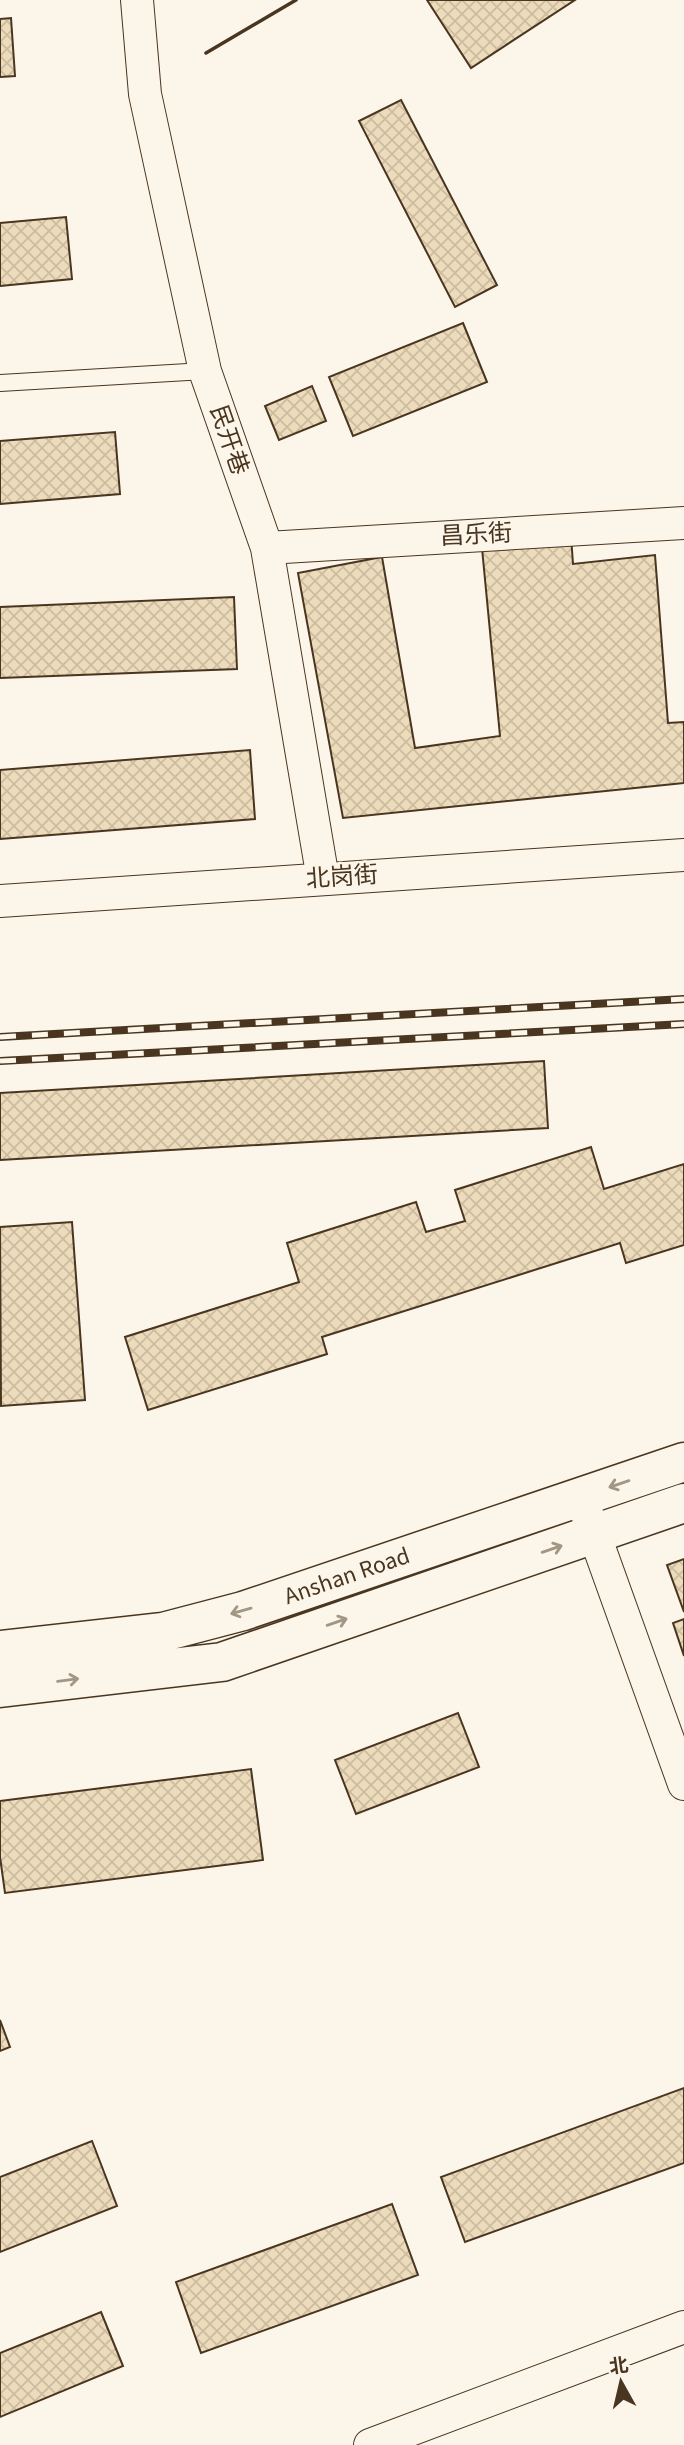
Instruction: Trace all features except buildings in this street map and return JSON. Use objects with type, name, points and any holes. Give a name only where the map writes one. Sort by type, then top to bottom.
[{"type":"main road","name":"Anshan Road","points":[[0,1650],[163,1632],[243,1611],[684,1462]]},
{"type":"main road","name":"Anshan Road","points":[[0,1688],[222,1662],[684,1503]]},
{"type":"street","name":"民开巷","points":[[138,0],[145,94],[205,371],[267,548],[323,879]]},
{"type":"street","name":"昌乐街","points":[[267,548],[684,523]]},
{"type":"street","name":"北岗街","points":[[0,901],[684,855]]},
{"type":"street","points":[[581,1497],[684,1784]]},
{"type":"street","points":[[370,2445],[684,2327]]},
{"type":"lane","points":[[0,383],[205,371]]},
{"type":"railway","points":[[0,1037],[684,999]]},
{"type":"railway","points":[[0,1061],[684,1024]]},
{"type":"wall","points":[[206,53],[296,0]]}]
